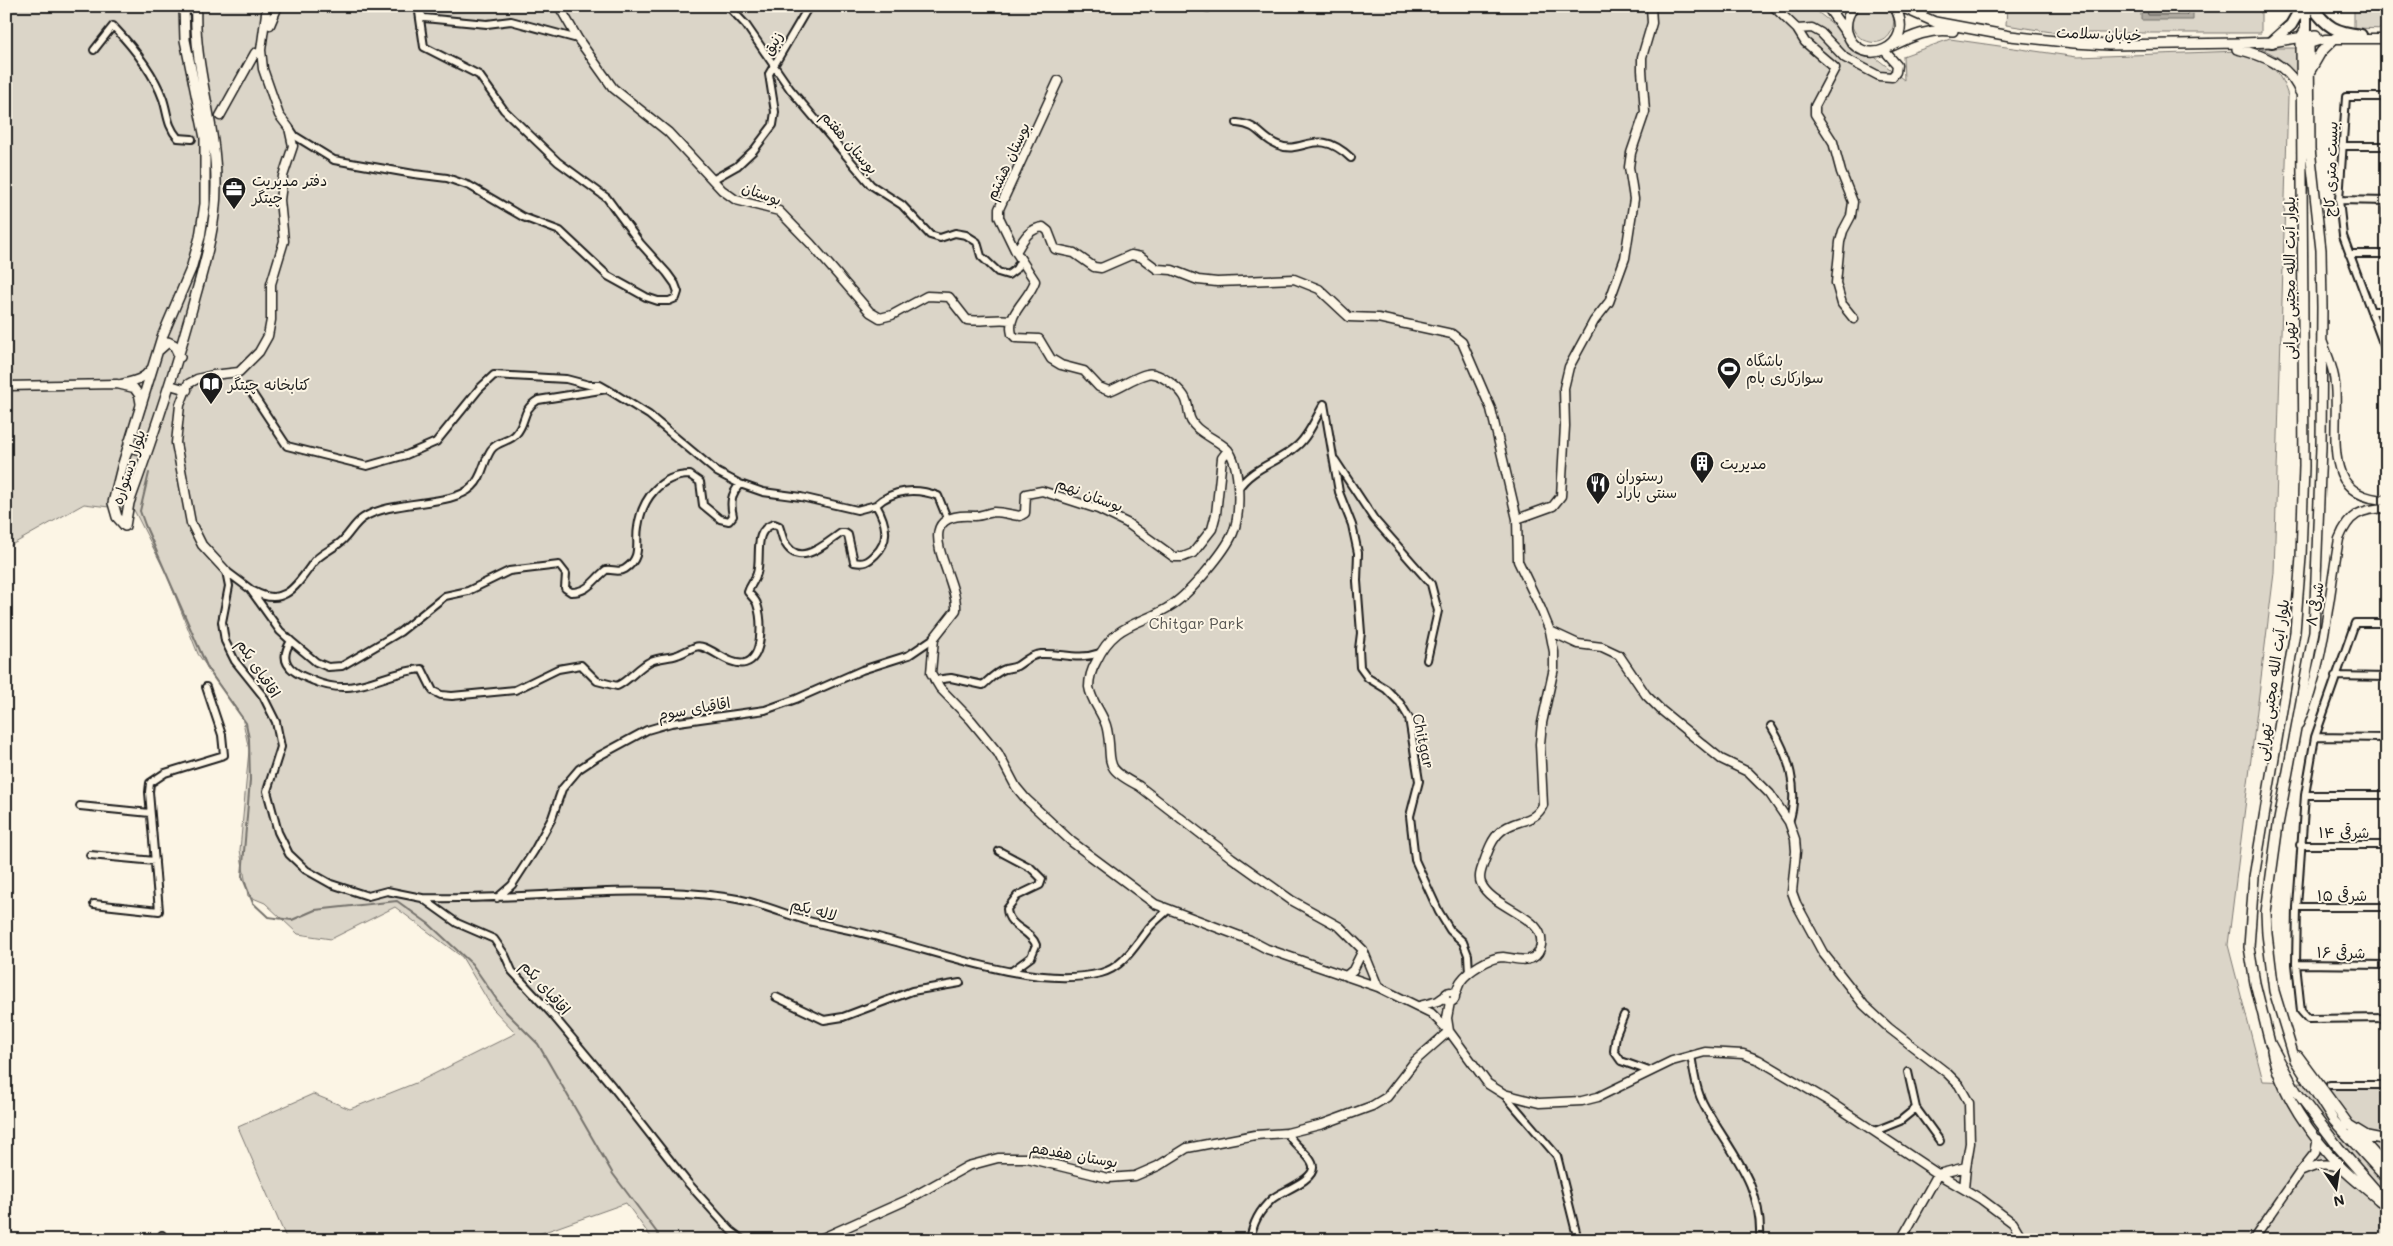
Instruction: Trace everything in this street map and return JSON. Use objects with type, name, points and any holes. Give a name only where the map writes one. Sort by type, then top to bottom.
[{"type":"main road","name":"بلوار دستواره","points":[[184,6],[185,40],[205,138],[205,204],[200,237],[191,269],[157,352],[129,442],[113,504],[117,517],[125,526],[129,503],[180,357],[214,219],[216,187],[213,132],[195,28],[196,6]]},
{"type":"main road","points":[[1827,6],[1848,36],[1860,49],[1868,52],[1888,48],[1901,30],[1901,20],[1894,6]]},
{"type":"main road","points":[[1848,36],[1846,20],[1854,6]]},
{"type":"main road","name":"خیابان سلامت","points":[[1900,6],[1935,22],[2010,36],[2074,43],[2109,45],[2272,42],[2307,37]]},
{"type":"main road","points":[[2272,42],[2291,25],[2302,6]]},
{"type":"main road","points":[[2306,6],[2307,37]]},
{"type":"main road","points":[[2312,6],[2328,25],[2339,32],[2361,35]]},
{"type":"main road","name":"خیابان سلامت","points":[[1888,48],[1913,35],[1939,29],[2065,48],[2237,49],[2307,37]]},
{"type":"main road","name":"بلوار آیت الله مجتبی تهرانی","points":[[2307,37],[2310,149],[2321,250],[2321,456],[2314,631],[2278,824],[2266,912],[2269,963],[2274,991],[2295,1060],[2334,1121],[2387,1179]]},
{"type":"main road","name":"بلوار آیت الله مجتبی تهرانی","points":[[2307,37],[2302,99],[2304,466],[2301,557],[2295,632],[2254,877],[2249,933],[2251,963],[2270,1043],[2296,1091],[2313,1117],[2387,1203]]},
{"type":"main road","points":[[2309,76],[2316,59],[2335,38]]},
{"type":"main road","points":[[2237,49],[2255,53],[2288,71],[2296,82],[2302,99]]},
{"type":"main road","points":[[157,352],[168,342],[174,345],[180,357]]},
{"type":"main road","points":[[129,442],[133,448],[142,450],[150,442]]},
{"type":"main road","points":[[2272,772],[2278,768],[2283,769],[2288,775]]},
{"type":"main road","points":[[2289,1042],[2349,1125],[2387,1168]]},
{"type":"main road","points":[[2270,1043],[2275,1069],[2290,1100],[2342,1168],[2387,1207]]},
{"type":"main road","points":[[2349,1125],[2367,1136],[2387,1140]]},
{"type":"street","points":[[268,6],[261,50],[263,69],[279,116],[295,136],[334,160],[447,178],[470,186],[523,217],[560,231],[608,276],[646,297],[658,301],[669,301],[676,298],[678,292],[675,284],[640,243],[606,198],[558,162],[504,110],[479,75],[424,47],[420,9]]},
{"type":"street","points":[[270,25],[278,6]]},
{"type":"street","name":"بوستان","points":[[559,6],[578,39],[613,88],[668,132],[714,179],[722,190],[736,200],[779,211],[811,244],[870,312],[880,318],[892,315],[927,296],[949,297],[967,320],[979,322],[995,318],[1011,320]]},
{"type":"street","name":"بوستان هفتم","points":[[728,6],[746,25],[773,67],[818,124],[871,185],[902,205],[930,235],[940,238],[956,233],[966,235],[977,242],[981,256],[998,272],[1008,275],[1016,269],[1018,255]]},
{"type":"street","name":"زنبق","points":[[773,67],[809,6]]},
{"type":"street","points":[[1517,519],[1553,506],[1561,496],[1565,426],[1564,388],[1569,366],[1594,321],[1609,302],[1625,258],[1634,199],[1629,167],[1631,153],[1646,112],[1642,57],[1652,23],[1650,6]]},
{"type":"street","points":[[1773,6],[1797,29],[1805,42],[1835,68],[1815,106],[1814,114],[1833,142],[1841,172],[1853,202],[1851,216],[1842,230],[1836,283],[1842,304],[1854,319]]},
{"type":"street","points":[[420,9],[424,18],[487,24],[511,21],[578,39]]},
{"type":"street","points":[[94,50],[113,26],[136,50],[163,98],[170,130],[178,138],[192,139]]},
{"type":"street","points":[[1797,29],[1812,28],[1821,33],[1845,58],[1879,76],[1892,77],[1896,72],[1897,65],[1888,48]]},
{"type":"street","points":[[2307,37],[2387,35]]},
{"type":"street","points":[[2307,37],[2387,39]]},
{"type":"street","points":[[220,116],[255,53]]},
{"type":"street","points":[[714,179],[737,166],[754,150],[773,125],[775,112],[769,74],[773,67]]},
{"type":"street","name":"بوستان هشتم","points":[[1011,320],[1032,290],[1035,281],[1029,269],[1018,255],[999,217],[999,209],[1058,81]]},
{"type":"street","name":"بیست متری کاج","points":[[2387,97],[2346,97],[2339,200],[2342,236],[2387,354]]},
{"type":"street","points":[[1237,124],[1250,125],[1279,146],[1290,147],[1314,141],[1324,141],[1345,152],[1351,158]]},
{"type":"street","points":[[289,128],[293,146],[283,176],[280,200],[284,241],[271,284],[271,320],[268,336],[259,352],[238,372],[213,374],[188,384],[180,405],[176,443],[191,523],[202,545],[226,571],[264,597],[277,598],[299,584],[313,562],[344,539],[362,518],[378,510],[455,497],[471,489],[478,480],[492,449],[517,434],[530,404],[538,400],[607,389]]},
{"type":"street","points":[[2342,146],[2387,146]]},
{"type":"street","points":[[2339,200],[2387,202],[2386,225]]},
{"type":"street","points":[[1018,255],[1025,236],[1036,228],[1043,227],[1048,231],[1055,248],[1074,253],[1094,267],[1108,266],[1131,255],[1141,258],[1157,269],[1172,270],[1198,280],[1217,282],[1294,279],[1319,289],[1350,317],[1378,318],[1452,334],[1462,342],[1491,409],[1517,519],[1518,561],[1550,630],[1554,668],[1542,723],[1540,744],[1543,805],[1540,813],[1533,819],[1510,825],[1501,831],[1494,839],[1480,872],[1480,882],[1485,890],[1513,912],[1533,922],[1538,929],[1541,939],[1540,950],[1535,957],[1527,960],[1502,957],[1488,961],[1469,973],[1461,982],[1455,996],[1450,992],[1447,999],[1449,1031]]},
{"type":"street","points":[[2349,254],[2387,254]]},
{"type":"street","points":[[2371,311],[2387,311]]},
{"type":"street","points":[[1011,320],[1012,334],[1016,338],[1033,337],[1039,339],[1052,359],[1061,365],[1084,370],[1099,387],[1109,391],[1146,374],[1156,374],[1184,395],[1188,404],[1189,417],[1194,426],[1210,435],[1228,450],[1238,473],[1233,533],[1196,583],[1171,606],[1121,629],[1100,653],[1092,669],[1089,686],[1107,730],[1108,751],[1112,767],[1123,778],[1138,786],[1285,895],[1340,926],[1362,950],[1378,987]]},
{"type":"street","points":[[2322,339],[2332,368],[2335,384],[2338,467],[2343,480],[2360,496],[2372,500],[2387,500]]},
{"type":"street","points":[[6,386],[117,384],[137,381],[146,376],[154,365]]},
{"type":"street","points":[[248,387],[287,446],[367,466],[406,455],[436,442],[479,389],[494,374],[600,385],[650,415],[717,472],[740,484],[763,492],[801,497],[857,510],[876,505],[886,495],[925,490],[938,496],[947,518],[939,531],[939,554],[955,592],[956,610],[934,638],[931,673],[934,680],[998,754],[1016,787],[1026,799],[1072,842],[1155,904],[1250,940],[1267,949],[1378,987],[1431,1013],[1449,1031],[1488,1084],[1504,1094],[1557,1156],[1578,1240]]},
{"type":"street","points":[[117,384],[134,388],[139,395],[141,406]]},
{"type":"street","points":[[170,385],[187,390]]},
{"type":"street","points":[[165,401],[180,405]]},
{"type":"street","name":"Chitgar","points":[[1238,490],[1243,481],[1255,471],[1302,442],[1324,404],[1339,492],[1352,525],[1358,553],[1360,667],[1368,678],[1386,689],[1400,702],[1409,718],[1419,781],[1410,816],[1415,860],[1439,912],[1450,930],[1463,942],[1468,955],[1469,973]]},
{"type":"street","name":"بوستان نهم","points":[[947,518],[954,515],[977,516],[994,512],[1020,516],[1025,513],[1026,494],[1042,491],[1098,510],[1127,523],[1164,552],[1174,557],[1183,557],[1192,554],[1212,529],[1216,514],[1222,458],[1228,450]]},
{"type":"street","points":[[1334,459],[1374,519],[1431,584],[1438,611],[1426,660]]},
{"type":"street","points":[[250,589],[280,631],[316,662],[328,667],[342,666],[400,632],[444,596],[468,591],[509,571],[559,565],[566,574],[566,588],[571,592],[580,592],[588,589],[606,570],[620,571],[629,565],[639,545],[638,529],[641,511],[658,485],[669,478],[690,475],[700,482],[703,505],[720,518],[729,521],[733,516],[731,499],[733,491],[740,484]]},
{"type":"street","points":[[291,641],[284,656],[287,665],[295,672],[326,686],[349,689],[362,687],[386,677],[422,669],[434,691],[441,695],[452,696],[515,690],[558,669],[581,665],[597,681],[617,686],[651,661],[678,655],[696,646],[703,646],[721,657],[743,663],[752,660],[758,651],[760,630],[757,603],[748,592],[749,586],[757,575],[760,535],[763,530],[767,526],[774,524],[779,526],[790,549],[804,555],[810,554],[845,532],[848,535],[854,562],[868,562],[881,549],[886,539],[882,515],[876,505]]},
{"type":"street","name":"۸ شرقی","points":[[2295,732],[2306,708],[2340,539],[2345,526],[2359,512],[2387,508]]},
{"type":"street","name":"اقاقیای یکم","points":[[226,571],[229,586],[222,622],[225,641],[235,661],[263,696],[276,722],[281,747],[267,791],[278,832],[289,854],[306,870],[331,884],[368,896],[387,891],[422,898],[457,923],[494,939],[505,955],[512,971],[551,1013],[612,1086],[641,1126],[688,1183],[731,1231],[743,1240]]},
{"type":"street","points":[[2387,623],[2355,623],[2334,676],[2315,737],[2305,795],[2300,845],[2296,964],[2301,1011],[2308,1018],[2387,1018]]},
{"type":"street","points":[[1550,630],[1578,644],[1602,648],[1619,655],[1646,695],[1661,710],[1721,759],[1748,772],[1780,807],[1789,822],[1796,851],[1792,892],[1807,926],[1823,953],[1864,1005],[1889,1028],[1947,1073],[1959,1085],[1969,1103],[1970,1142],[1964,1189]]},
{"type":"street","name":"اقاقیای سوم","points":[[497,898],[512,884],[534,851],[552,818],[562,789],[579,769],[597,757],[647,730],[671,723],[766,710],[862,670],[909,654],[934,638]]},
{"type":"street","points":[[934,680],[952,678],[983,685],[992,676],[1016,666],[1032,655],[1042,654],[1073,658],[1088,657],[1100,653]]},
{"type":"street","points":[[2334,676],[2387,677]]},
{"type":"street","points":[[94,904],[159,911],[150,813],[150,783],[165,772],[224,755],[222,735],[206,687]]},
{"type":"street","points":[[1770,726],[1778,739],[1793,785],[1794,807],[1789,822]]},
{"type":"street","points":[[2315,737],[2387,738]]},
{"type":"street","points":[[2305,795],[2387,795]]},
{"type":"street","points":[[80,806],[150,813]]},
{"type":"street","name":"۱۴ شرقی","points":[[2300,845],[2387,845]]},
{"type":"street","points":[[1000,851],[1031,868],[1042,879],[1040,885],[1017,896],[1007,909],[1007,916],[1012,923],[1028,933],[1036,945],[1030,957],[1012,971]]},
{"type":"street","points":[[90,855],[155,861]]},
{"type":"street","name":"لاله یکم","points":[[422,898],[497,898],[645,891],[677,891],[729,897],[858,934],[883,938],[972,963],[1012,971],[1070,976],[1101,973],[1113,969],[1126,958],[1151,926],[1169,910]]},
{"type":"street","name":"۱۵ شرقی","points":[[2297,907],[2387,907]]},
{"type":"street","points":[[1346,976],[1353,970],[1362,950]]},
{"type":"street","name":"۱۶ شرقی","points":[[2296,964],[2387,964]]},
{"type":"street","points":[[776,997],[824,1020],[843,1017],[912,991],[960,983]]},
{"type":"street","points":[[1419,1006],[1447,999]]},
{"type":"street","points":[[1624,1015],[1616,1035],[1614,1051],[1621,1061],[1649,1071]]},
{"type":"street","name":"بوستان هفدهم","points":[[818,1240],[907,1200],[968,1166],[998,1158],[1027,1158],[1108,1178],[1135,1176],[1158,1166],[1187,1148],[1255,1135],[1287,1134],[1323,1124],[1372,1106],[1387,1097],[1415,1061],[1449,1031]]},
{"type":"street","points":[[1504,1094],[1539,1103],[1582,1101],[1598,1097],[1649,1071],[1691,1055],[1705,1052],[1743,1054],[1759,1060],[1875,1131],[1938,1174],[2002,1214],[2013,1223],[2023,1240]]},
{"type":"street","points":[[1691,1055],[1698,1089],[1705,1106],[1735,1152],[1751,1185],[1760,1214],[1760,1240]]},
{"type":"street","points":[[1908,1072],[1916,1108],[1940,1141]]},
{"type":"street","points":[[2330,1085],[2387,1085]]},
{"type":"street","points":[[1875,1131],[1900,1121],[1916,1108]]},
{"type":"street","points":[[1250,1240],[1256,1218],[1264,1207],[1279,1194],[1306,1180],[1312,1173],[1313,1166],[1311,1161],[1287,1134]]},
{"type":"street","points":[[2253,1240],[2300,1172],[2316,1153],[2318,1138]]},
{"type":"street","points":[[2300,1172],[2319,1163],[2331,1164],[2342,1168]]},
{"type":"street","points":[[1901,1240],[1938,1174],[1966,1167]]},
{"type":"green space","name":"Chitgar Park","points":[[6,6],[1810,6],[1904,80],[1903,56],[1950,39],[2077,57],[2239,51],[2257,58],[2276,71],[2288,96],[2274,573],[2228,945],[2263,1081],[2387,1085],[2387,1240],[653,1240],[626,1203],[522,1240],[287,1240],[238,1127],[313,1094],[350,1109],[418,1082],[516,1033],[493,1009],[462,957],[395,907],[331,939],[298,934],[265,903],[248,896],[240,850],[249,750],[242,717],[198,654],[167,575],[134,510],[84,504],[6,548]]},
{"type":"green space","points":[[1859,6],[1887,6],[1892,13],[1894,21],[1888,37],[1880,42],[1871,42],[1856,34],[1852,26],[1853,16]]},
{"type":"green space","points":[[2007,6],[2261,6],[2261,33],[2058,33],[2006,25]]},
{"type":"green space","points":[[2354,6],[2387,6],[2387,29],[2354,28]]},
{"type":"green space","points":[[2259,48],[2297,48],[2299,85],[2288,66],[2272,54]]},
{"type":"water","points":[[2141,6],[2193,6],[2193,20],[2141,20]]},
{"type":"waterway","points":[[149,473],[140,511],[145,525],[209,671],[246,723],[249,739],[250,780],[242,876],[253,903],[268,917],[292,920],[315,910],[397,901],[429,924],[472,964],[504,1010],[538,1044],[613,1174],[658,1234]]},
{"type":"tunnel","points":[[192,139],[208,131],[220,116]]},
{"type":"place","name":"دفتر مدیریت چیتگر","points":[[234,210]]},
{"type":"place","name":"باشگاه سوارکاری بام","points":[[1729,390]]},
{"type":"place","name":"کتابخانه چیتگر","points":[[211,405]]},
{"type":"place","name":"مدیریت","points":[[1702,484]]},
{"type":"place","name":"رستوران سنتی باراد","points":[[1598,505]]}]
